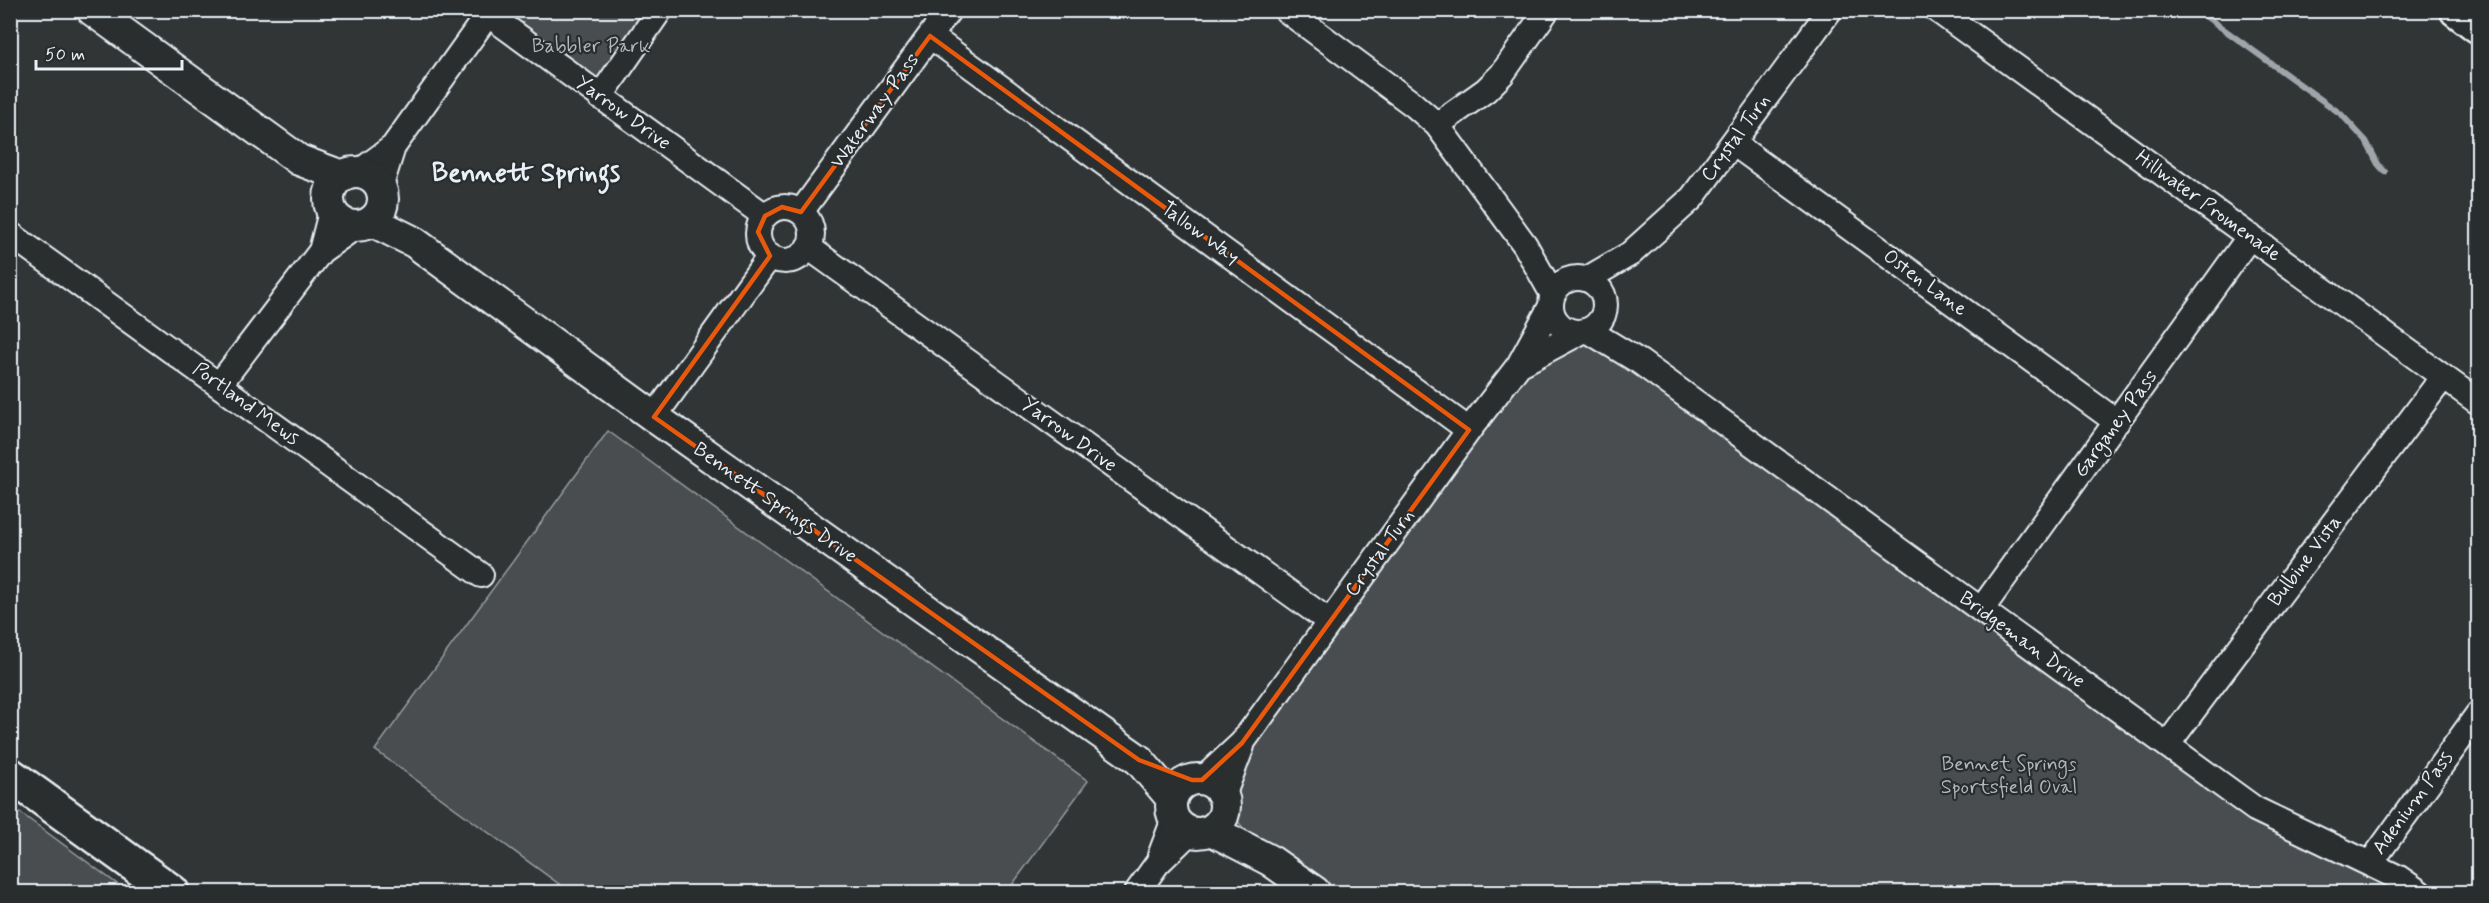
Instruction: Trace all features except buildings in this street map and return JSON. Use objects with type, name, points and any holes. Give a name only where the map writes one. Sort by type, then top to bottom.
[{"type":"main road","points":[[2457,10],[2478,26]]},
{"type":"main road","points":[[10,775],[172,892]]},
{"type":"street","points":[[600,97],[660,10]]},
{"type":"street","name":"Waterway Pass","points":[[801,212],[949,10]]},
{"type":"street","points":[[1286,10],[1414,105],[1437,125],[1525,245],[1552,300],[1556,322],[1563,328],[1584,332]]},
{"type":"street","points":[[1437,125],[1486,90],[1502,74],[1547,10]]},
{"type":"street","name":"Crystal Turn","points":[[1593,290],[1692,198],[1830,10]]},
{"type":"street","name":"Hillwater Promenade","points":[[1937,10],[2478,402]]},
{"type":"street","name":"Bennett Springs Drive","points":[[98,12],[654,417],[1138,760],[1315,892]]},
{"type":"street","points":[[219,385],[321,251],[485,12]]},
{"type":"street","name":"Yarrow Drive","points":[[485,12],[765,216]]},
{"type":"street","name":"Tallow Way","points":[[930,36],[1469,430]]},
{"type":"street","name":"Osten Lane","points":[[1732,143],[2117,422]]},
{"type":"street","points":[[782,207],[801,212],[811,229],[812,238],[803,254],[787,261],[770,256],[759,242],[758,232],[765,216],[772,210],[782,207]]},
{"type":"street","name":"Portland Mews","points":[[10,234],[482,574]]},
{"type":"street","name":"Garganey Pass","points":[[1981,610],[2250,236]]},
{"type":"street","points":[[1525,245],[1593,290],[1640,362]]},
{"type":"street","name":"Yarrow Drive","points":[[808,248],[1330,622]]},
{"type":"street","points":[[654,417],[770,256]]},
{"type":"street","points":[[1552,300],[1562,283],[1593,290]]},
{"type":"street","points":[[1519,365],[1584,332],[1602,319],[1593,290]]},
{"type":"street","name":"Crystal Turn","points":[[1137,892],[1242,743],[1469,430],[1519,365],[1552,300]]},
{"type":"street","name":"Bridgeman Drive","points":[[1584,332],[1640,362],[2254,809],[2399,878],[2419,892]]},
{"type":"street","name":"Bulbine Vista","points":[[2167,745],[2443,376]]},
{"type":"street","name":"Adenium Pass","points":[[2370,864],[2478,714]]},
{"type":"highlighted area","points":[[930,36],[1469,430],[1242,743],[1202,780],[1192,780],[1139,760],[654,417],[770,256],[758,232],[765,216],[782,207],[801,212]]},
{"type":"green space","name":"Babbler Park","points":[[482,11],[660,11],[600,97]]},
{"type":"green space","name":"Bennet Springs Sportsfield Oval","points":[[1579,333],[2167,745],[2419,892],[1315,892],[1271,861],[1225,806],[1242,743],[1519,365]]},
{"type":"green space","points":[[608,431],[1088,781],[1007,892],[570,892],[375,750]]},
{"type":"green space","points":[[11,806],[128,892],[11,892]]},
{"type":"waterway","points":[[2197,10],[2341,114],[2366,141],[2385,172]]},
{"type":"district","name":"Bennett Springs","points":[[526,174]]}]
